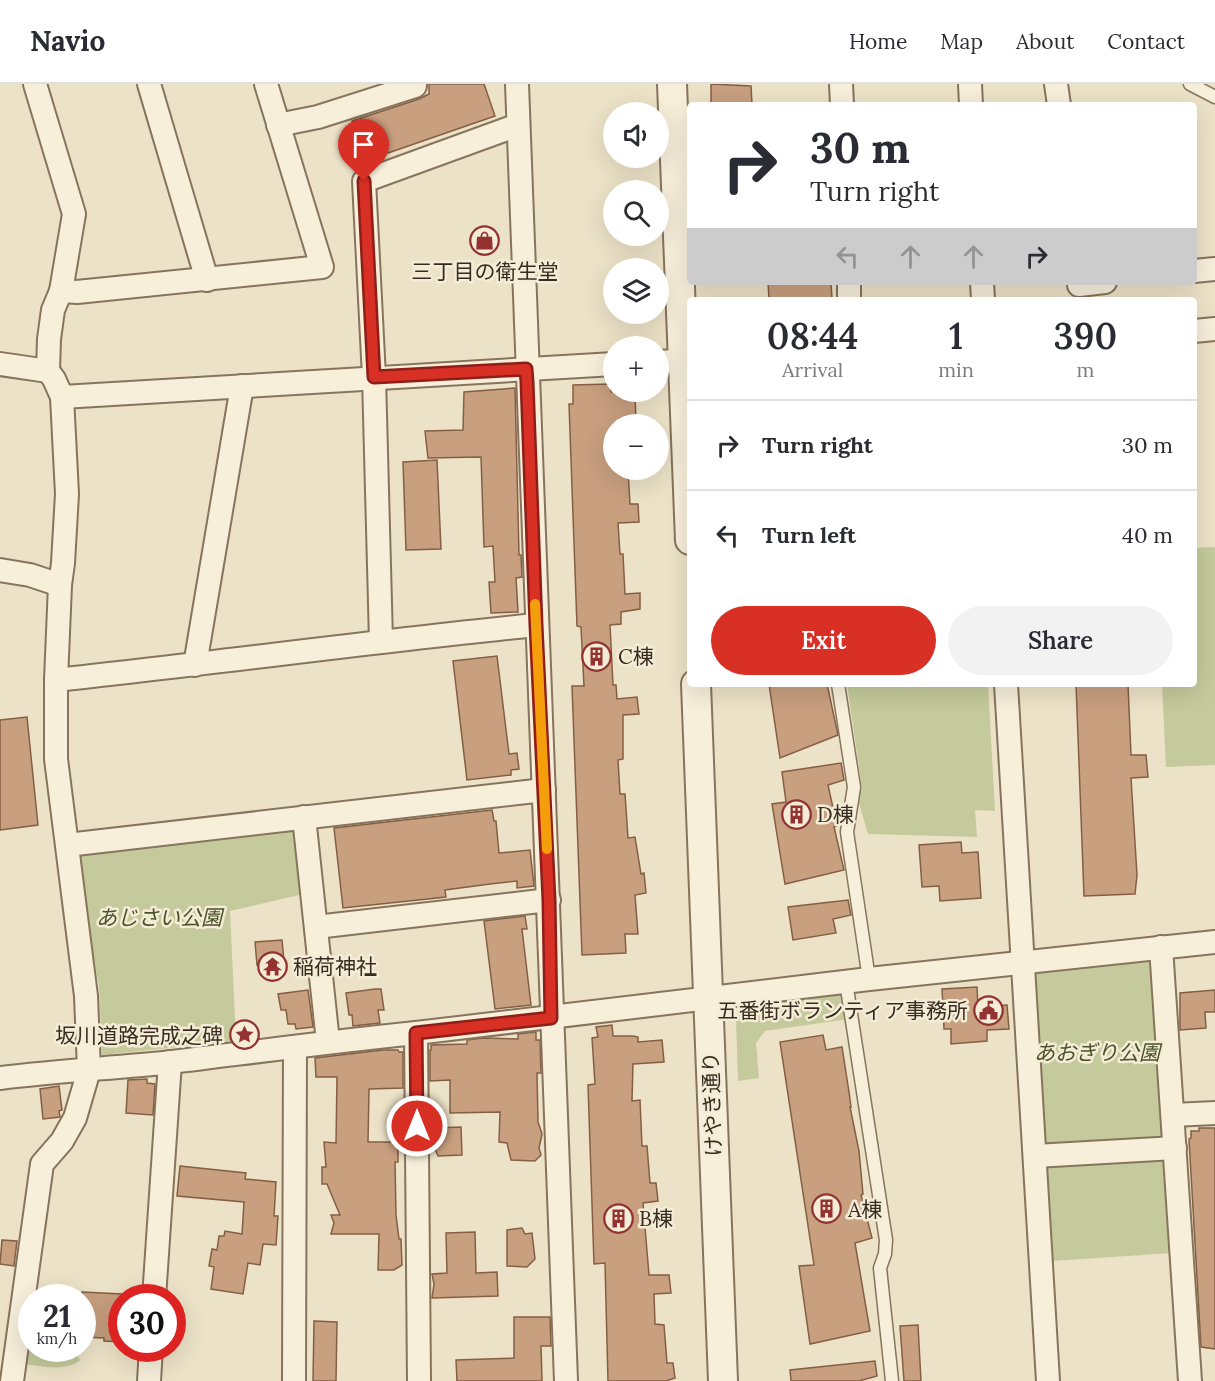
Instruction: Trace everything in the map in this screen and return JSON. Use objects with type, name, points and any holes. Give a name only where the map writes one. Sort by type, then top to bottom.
[{"type":"street","points":[[12,1381],[8,1356],[42,1164],[62,1141],[75,1118],[89,1070],[86,996],[56,759],[56,680],[67,494],[62,397],[48,371],[53,310],[61,291],[74,214],[35,84]]},
{"type":"street","points":[[149,84],[207,280]]},
{"type":"street","points":[[61,291],[77,292],[322,267],[266,84]]},
{"type":"street","points":[[278,125],[318,117],[415,86],[415,84]]},
{"type":"street","points":[[517,84],[566,1381]]},
{"type":"street","points":[[672,84],[677,361],[687,499]]},
{"type":"street","points":[[841,84],[842,102]]},
{"type":"street","points":[[970,84],[972,102]]},
{"type":"street","points":[[1056,84],[1059,102]]},
{"type":"street","points":[[381,641],[374,377],[364,181],[518,125]]},
{"type":"street","points":[[1197,272],[1215,269]]},
{"type":"street","points":[[1197,331],[1215,330]]},
{"type":"street","points":[[0,364],[48,371]]},
{"type":"street","points":[[62,397],[603,365]]},
{"type":"street","points":[[195,665],[242,386]]},
{"type":"street","points":[[0,570],[30,575],[60,585]]},
{"type":"street","points":[[56,680],[536,625]]},
{"type":"street","name":"けやき通り","points":[[696,687],[723,1381]]},
{"type":"street","points":[[1006,687],[1048,1381]]},
{"type":"street","points":[[67,845],[544,790]]},
{"type":"street","points":[[304,817],[328,1042]]},
{"type":"street","points":[[316,927],[549,900]]},
{"type":"street","points":[[0,1078],[170,1062],[846,982],[1215,942]]},
{"type":"street","points":[[1161,947],[1190,1381]]},
{"type":"street","points":[[416,1033],[419,1381]]},
{"type":"street","points":[[294,1381],[295,1047]]},
{"type":"street","points":[[155,1284],[170,1062]]},
{"type":"street","points":[[1173,1115],[1215,1113]]},
{"type":"street","points":[[1035,1156],[1175,1148]]},
{"type":"street","points":[[148,1381],[150,1362]]},
{"type":"lane","points":[[1190,84],[1215,97]]},
{"type":"lane","points":[[838,687],[854,787],[847,832],[869,980]]},
{"type":"lane","points":[[846,982],[886,1240],[885,1254],[880,1268],[892,1381]]},
{"type":"green space","points":[[1215,547],[1215,765],[1166,767],[1162,687],[1197,687],[1197,548]]},
{"type":"green space","points":[[847,687],[988,687],[995,811],[975,810],[977,837],[868,834],[857,796],[862,788]]},
{"type":"green space","name":"あじさい公園","points":[[296,824],[303,894],[230,911],[236,1041],[102,1055],[99,986],[74,852]]},
{"type":"green space","name":"あおぎり公園","points":[[1144,956],[1153,962],[1164,1134],[1160,1139],[1054,1149],[1045,1144],[1032,973],[1041,969]]},
{"type":"green space","points":[[846,994],[849,1019],[765,1031],[756,1043],[759,1078],[738,1081],[736,1018],[744,1007]]},
{"type":"green space","points":[[1155,1154],[1165,1161],[1173,1253],[1051,1261],[1046,1169],[1048,1165]]},
{"type":"green space","points":[[23,1362],[78,1362],[61,1367],[23,1364]]},
{"type":"building","points":[[429,84],[484,84],[495,116],[388,153],[380,132],[358,140],[352,121],[419,99],[429,94]]},
{"type":"building","points":[[711,84],[751,86],[752,102],[711,102]]},
{"type":"building","points":[[768,285],[831,285],[832,297],[769,297]]},
{"type":"building","name":"C棟","points":[[603,384],[603,402],[635,402],[636,414],[603,414],[603,480],[629,480],[630,504],[638,504],[639,522],[618,523],[620,554],[623,554],[625,594],[640,593],[640,609],[621,612],[621,624],[610,625],[613,685],[616,685],[617,699],[637,697],[639,714],[623,715],[623,759],[618,760],[620,794],[625,794],[628,838],[635,837],[641,874],[644,873],[646,893],[635,895],[638,934],[625,934],[626,953],[582,955],[572,686],[584,686],[581,627],[577,626],[569,404],[573,404],[573,385]]},
{"type":"building","points":[[515,388],[519,555],[521,555],[522,577],[516,578],[518,612],[491,613],[489,582],[495,582],[493,546],[484,547],[481,457],[428,458],[425,431],[463,430],[464,392]]},
{"type":"building","points":[[437,460],[441,549],[406,550],[403,462]]},
{"type":"building","points":[[497,656],[509,754],[517,753],[519,769],[511,770],[511,775],[467,780],[453,661]]},
{"type":"building","points":[[769,687],[828,687],[838,735],[780,758]]},
{"type":"building","points":[[1076,687],[1128,687],[1131,755],[1146,755],[1148,777],[1131,778],[1137,875],[1135,894],[1084,896]]},
{"type":"building","points":[[27,717],[38,825],[0,830],[0,720]]},
{"type":"building","points":[[841,763],[844,780],[828,785],[837,826],[834,827],[844,870],[785,884],[772,804],[786,802],[782,772]]},
{"type":"building","points":[[492,810],[494,821],[496,821],[499,853],[530,850],[534,886],[517,888],[517,881],[490,884],[445,890],[446,897],[343,908],[334,828]]},
{"type":"building","points":[[961,842],[962,853],[978,852],[981,898],[940,901],[939,886],[922,887],[919,845]]},
{"type":"building","points":[[848,900],[851,915],[833,919],[836,933],[793,940],[788,907]]},
{"type":"building","points":[[525,916],[527,929],[522,929],[531,1005],[495,1009],[484,921]]},
{"type":"building","points":[[282,940],[284,961],[257,965],[255,942]]},
{"type":"building","points":[[977,987],[978,1007],[1007,1005],[1009,1029],[987,1030],[987,1041],[951,1044],[951,1029],[944,1029],[942,989]]},
{"type":"building","points":[[381,989],[384,1010],[378,1010],[380,1023],[353,1026],[346,993]]},
{"type":"building","points":[[308,990],[313,1027],[296,1029],[295,1024],[288,1024],[286,1010],[281,1010],[278,994]]},
{"type":"building","points":[[1215,990],[1215,1012],[1205,1012],[1206,1028],[1180,1030],[1180,993]]},
{"type":"building","name":"B棟","points":[[612,1025],[613,1036],[638,1037],[638,1042],[662,1040],[664,1062],[633,1064],[632,1101],[640,1100],[642,1146],[647,1146],[650,1183],[656,1183],[658,1201],[643,1203],[649,1275],[669,1275],[671,1293],[654,1294],[655,1324],[664,1325],[667,1363],[673,1363],[675,1378],[666,1381],[608,1381],[605,1263],[594,1264],[588,1085],[595,1084],[592,1038],[598,1037],[596,1027]]},
{"type":"building","points":[[536,1032],[536,1040],[540,1040],[541,1073],[537,1073],[538,1122],[542,1134],[539,1148],[541,1155],[535,1161],[511,1160],[507,1143],[499,1142],[500,1112],[450,1113],[450,1080],[430,1081],[430,1050],[431,1045],[467,1044],[467,1040],[484,1038],[518,1039],[518,1034]]},
{"type":"building","name":"A棟","points":[[823,1035],[826,1050],[842,1047],[859,1151],[863,1194],[861,1195],[872,1238],[855,1243],[870,1331],[810,1344],[799,1266],[814,1265],[780,1042]]},
{"type":"building","points":[[383,1050],[403,1052],[403,1088],[369,1089],[368,1142],[398,1142],[398,1162],[395,1162],[396,1215],[399,1239],[401,1239],[402,1265],[394,1270],[378,1270],[379,1234],[331,1234],[334,1223],[331,1215],[340,1215],[327,1184],[322,1184],[322,1167],[326,1167],[324,1142],[336,1143],[337,1077],[316,1077],[315,1058]]},
{"type":"building","points":[[147,1079],[147,1083],[155,1084],[153,1115],[126,1113],[128,1080]]},
{"type":"building","points":[[59,1086],[62,1110],[59,1111],[60,1117],[43,1119],[40,1089]]},
{"type":"building","points":[[461,1127],[462,1155],[438,1156],[435,1149],[434,1128]]},
{"type":"building","points":[[1199,1128],[1215,1128],[1215,1349],[1201,1347],[1189,1139],[1191,1131],[1199,1131]]},
{"type":"building","points":[[180,1166],[246,1173],[245,1179],[276,1182],[274,1216],[278,1216],[276,1245],[263,1244],[260,1265],[248,1263],[243,1294],[211,1289],[214,1267],[209,1266],[212,1249],[217,1250],[219,1236],[224,1236],[225,1231],[242,1234],[244,1202],[177,1196]]},
{"type":"building","points":[[522,1228],[525,1234],[532,1233],[535,1259],[527,1267],[507,1266],[507,1230]]},
{"type":"building","points":[[475,1232],[476,1273],[497,1272],[498,1296],[432,1298],[434,1284],[432,1274],[447,1273],[446,1233]]},
{"type":"building","points":[[2,1240],[17,1241],[14,1266],[0,1264]]},
{"type":"building","points":[[96,1293],[108,1293],[108,1341],[104,1341],[104,1338],[96,1338]]},
{"type":"building","points":[[514,1317],[550,1317],[551,1346],[541,1346],[542,1381],[457,1381],[456,1360],[514,1358]]},
{"type":"building","points":[[314,1321],[337,1322],[336,1381],[313,1381]]},
{"type":"building","points":[[918,1325],[921,1381],[904,1381],[900,1326]]},
{"type":"building","points":[[875,1361],[877,1376],[859,1381],[791,1381],[790,1370]]},
{"type":"slow traffic","points":[[535,604],[547,849]]},
{"type":"place","name":"三丁目の衛生堂","points":[[485,240]]},
{"type":"place","name":"C棟","points":[[597,656]]},
{"type":"place","name":"D棟","points":[[796,814]]},
{"type":"place","name":"稲荷神社","points":[[272,966]]},
{"type":"place","name":"五番街ボランティア事務所","points":[[989,1010]]},
{"type":"place","name":"坂川道路完成之碑","points":[[244,1035]]},
{"type":"place","name":"A棟","points":[[827,1209]]},
{"type":"place","name":"B棟","points":[[618,1218]]},
{"type":"route","points":[[364,181],[374,377],[526,369],[527,382],[549,900],[551,1018],[416,1033],[417,1126]]}]
